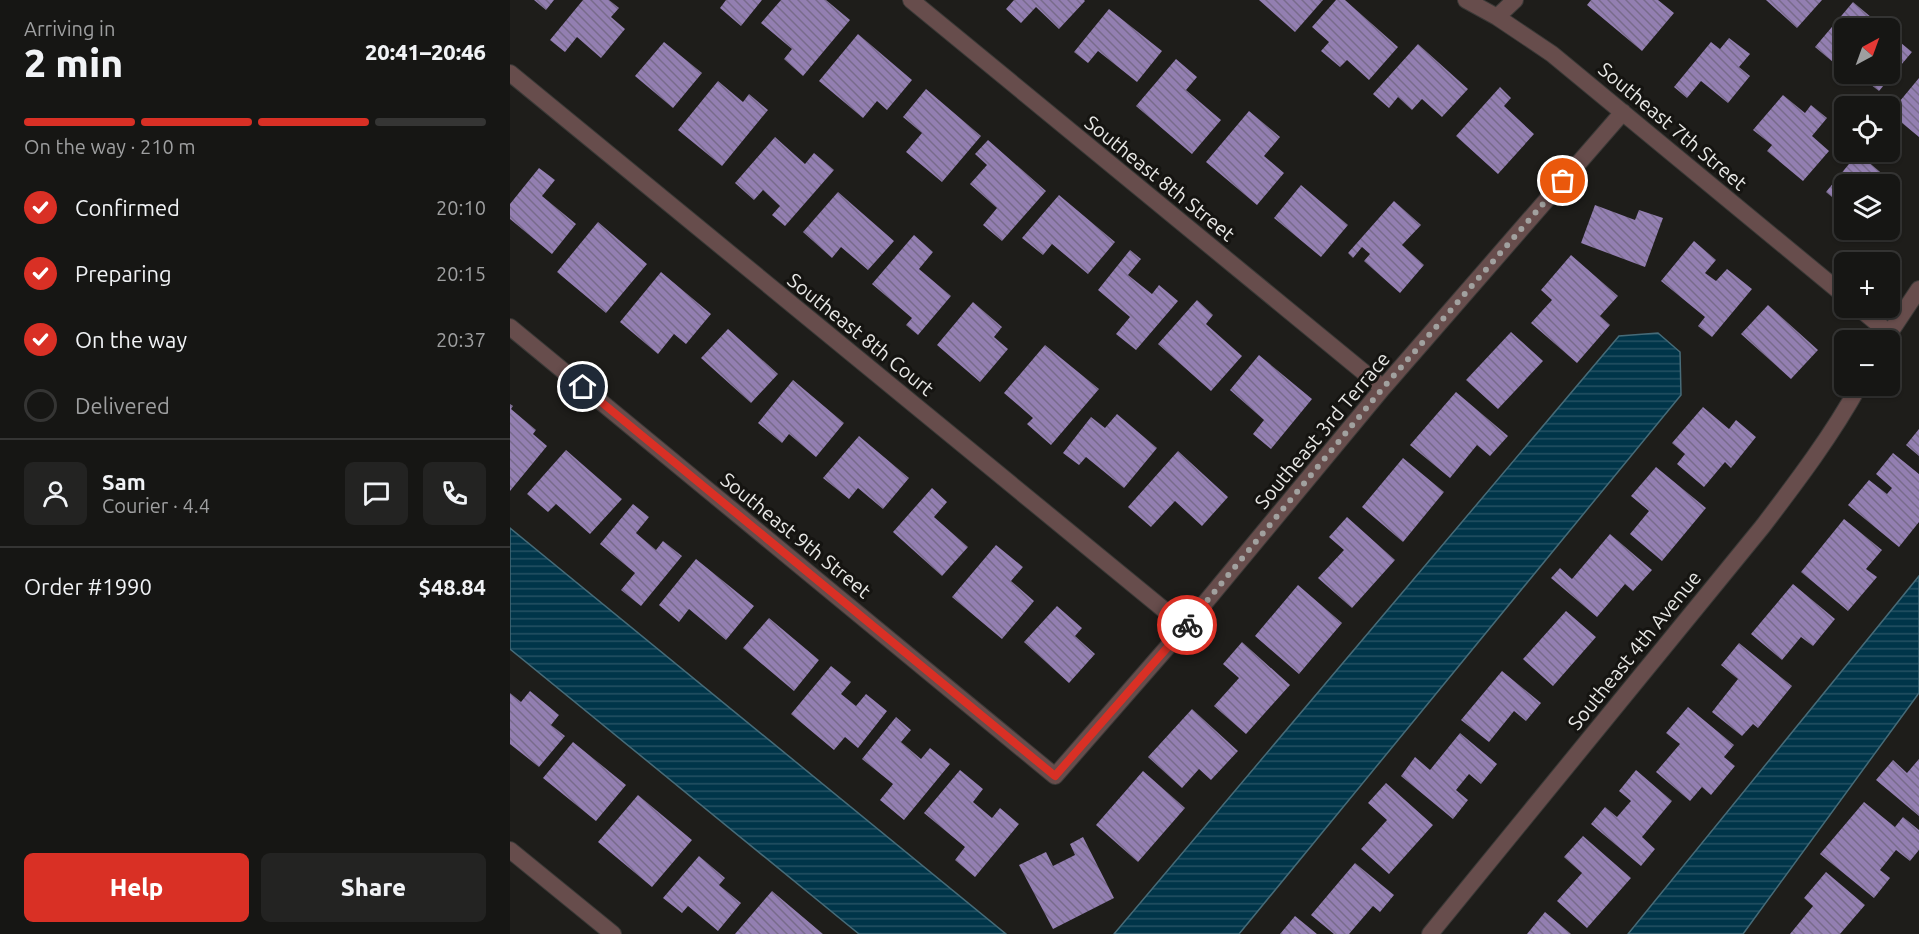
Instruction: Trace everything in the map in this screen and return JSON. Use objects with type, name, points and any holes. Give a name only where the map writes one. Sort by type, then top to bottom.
[{"type":"street","name":"Southeast 8th Street","points":[[910,0],[1383,388]]},
{"type":"street","name":"Southeast 7th Street","points":[[1466,0],[1497,17],[1552,54],[1834,287]]},
{"type":"street","points":[[1497,17],[1515,0]]},
{"type":"street","name":"Southeast 8th Court","points":[[510,73],[1185,627]]},
{"type":"street","name":"Southeast 3rd Terrace","points":[[1055,776],[1185,627],[1383,388],[1623,112]]},
{"type":"street","points":[[1892,330],[1919,289]]},
{"type":"street","points":[[1869,318],[1880,330]]},
{"type":"street","name":"Southeast 9th Street","points":[[510,327],[1055,776]]},
{"type":"street","name":"Southeast 4th Avenue","points":[[1430,934],[1763,526],[1805,471],[1854,396]]},
{"type":"street","points":[[510,850],[613,934]]},
{"type":"water","points":[[1658,333],[1680,352],[1681,395],[1239,934],[1114,934],[1619,336]]},
{"type":"water","points":[[510,528],[1006,934],[859,934],[510,649]]},
{"type":"water","points":[[1919,576],[1919,693],[1743,934],[1628,934]]},
{"type":"building","points":[[534,0],[554,0],[546,10]]},
{"type":"building","points":[[583,0],[609,0],[619,8],[611,17],[625,29],[601,58],[577,37],[565,52],[550,40]]},
{"type":"building","points":[[726,0],[762,0],[741,26],[720,8]]},
{"type":"building","points":[[781,0],[826,0],[850,20],[803,76],[784,59],[792,49],[761,23]]},
{"type":"building","points":[[1014,0],[1085,1],[1059,29],[1036,7],[1021,23],[1006,9]]},
{"type":"building","points":[[1259,0],[1323,0],[1295,32]]},
{"type":"building","points":[[1336,0],[1345,0],[1398,47],[1369,80],[1347,60],[1340,67],[1321,51],[1329,42],[1312,27]]},
{"type":"building","points":[[1591,0],[1658,0],[1674,13],[1642,51],[1587,5]]},
{"type":"building","points":[[1766,0],[1822,0],[1797,28]]},
{"type":"building","points":[[1853,2],[1872,18],[1839,18]]},
{"type":"building","points":[[1109,9],[1162,51],[1137,82],[1098,51],[1088,63],[1074,52]]},
{"type":"building","points":[[1834,24],[1834,63],[1815,47]]},
{"type":"building","points":[[858,34],[912,80],[887,110],[877,101],[863,118],[819,81]]},
{"type":"building","points":[[1729,38],[1750,54],[1739,67],[1750,76],[1728,103],[1701,81],[1687,98],[1674,87],[1711,42],[1720,49]]},
{"type":"building","points":[[664,42],[702,73],[673,108],[635,76]]},
{"type":"building","points":[[1900,42],[1912,52],[1900,66]]},
{"type":"building","points":[[1418,44],[1468,89],[1442,117],[1422,99],[1412,110],[1398,97],[1389,108],[1373,94]]},
{"type":"building","points":[[1176,59],[1197,77],[1186,90],[1221,120],[1192,154],[1136,106]]},
{"type":"building","points":[[1919,78],[1919,137],[1900,121],[1900,101]]},
{"type":"building","points":[[718,81],[743,102],[749,94],[768,110],[722,166],[678,130]]},
{"type":"building","points":[[1870,84],[1885,84],[1879,91]]},
{"type":"building","points":[[1500,87],[1511,98],[1504,106],[1534,134],[1498,174],[1456,136]]},
{"type":"building","points":[[926,89],[981,136],[942,182],[906,152],[922,133],[903,117]]},
{"type":"building","points":[[1783,95],[1805,113],[1811,105],[1827,118],[1812,136],[1829,151],[1803,181],[1767,151],[1772,145],[1753,130]]},
{"type":"building","points":[[1249,111],[1280,137],[1264,156],[1284,173],[1257,205],[1206,162]]},
{"type":"building","points":[[775,137],[805,164],[814,153],[834,170],[785,226],[772,215],[780,206],[763,190],[754,200],[735,183]]},
{"type":"building","points":[[988,140],[1046,191],[1002,241],[983,225],[997,208],[970,184],[987,165],[975,154]]},
{"type":"building","points":[[1851,162],[1868,162],[1882,174],[1841,174]]},
{"type":"building","points":[[539,168],[555,180],[542,196],[576,224],[552,254],[510,219],[510,204]]},
{"type":"building","points":[[1834,182],[1834,199],[1826,192]]},
{"type":"building","points":[[1301,185],[1348,225],[1321,257],[1274,218]]},
{"type":"building","points":[[838,192],[894,241],[868,270],[841,247],[832,258],[803,232]]},
{"type":"building","points":[[1059,195],[1115,242],[1088,274],[1052,244],[1043,255],[1022,238]]},
{"type":"building","points":[[1394,201],[1421,225],[1402,245],[1424,265],[1400,293],[1364,261],[1370,254],[1362,247],[1353,258],[1348,253]]},
{"type":"building","points":[[1595,205],[1635,220],[1639,210],[1663,218],[1645,267],[1581,243]]},
{"type":"building","points":[[598,222],[647,264],[606,313],[557,272]]},
{"type":"building","points":[[914,235],[933,252],[919,269],[951,296],[918,335],[906,325],[912,318],[872,284]]},
{"type":"building","points":[[1694,241],[1716,260],[1705,273],[1716,281],[1727,269],[1752,289],[1712,337],[1698,326],[1705,317],[1661,281]]},
{"type":"building","points":[[1130,250],[1141,259],[1128,275],[1152,294],[1159,285],[1178,301],[1136,350],[1116,334],[1130,317],[1098,290]]},
{"type":"building","points":[[1571,255],[1618,296],[1600,316],[1610,325],[1577,363],[1531,323],[1552,300],[1541,290]]},
{"type":"building","points":[[661,272],[711,314],[686,344],[674,334],[658,354],[620,322]]},
{"type":"building","points":[[1197,300],[1213,315],[1206,324],[1242,356],[1211,391],[1158,344]]},
{"type":"building","points":[[973,302],[1002,327],[994,337],[1008,349],[980,382],[937,345]]},
{"type":"building","points":[[1768,305],[1818,350],[1791,379],[1741,334]]},
{"type":"building","points":[[728,329],[778,374],[751,403],[701,358]]},
{"type":"building","points":[[1511,332],[1543,361],[1498,409],[1466,380]]},
{"type":"building","points":[[1045,345],[1099,389],[1051,445],[1027,424],[1033,418],[1004,393]]},
{"type":"building","points":[[1259,355],[1312,399],[1271,449],[1253,434],[1264,420],[1230,390]]},
{"type":"building","points":[[793,380],[844,423],[816,457],[789,434],[782,443],[758,423]]},
{"type":"building","points":[[1456,392],[1508,436],[1490,456],[1477,445],[1450,478],[1410,445]]},
{"type":"building","points":[[510,404],[513,406],[511,409],[536,430],[533,434],[547,446],[510,491]]},
{"type":"building","points":[[1703,407],[1729,429],[1736,420],[1756,437],[1731,468],[1725,462],[1704,487],[1677,464],[1685,454],[1672,443]]},
{"type":"building","points":[[1117,414],[1157,448],[1124,488],[1086,457],[1079,465],[1063,453],[1091,417],[1105,428]]},
{"type":"building","points":[[1919,429],[1919,456],[1906,445]]},
{"type":"building","points":[[859,436],[909,478],[883,509],[858,488],[849,499],[823,478]]},
{"type":"building","points":[[566,450],[622,499],[590,534],[556,504],[548,512],[527,494]]},
{"type":"building","points":[[1178,451],[1228,497],[1202,526],[1175,501],[1151,527],[1128,507]]},
{"type":"building","points":[[1893,453],[1919,474],[1919,522],[1899,547],[1848,505],[1869,480],[1887,494],[1892,488],[1876,474]]},
{"type":"building","points":[[1403,458],[1444,492],[1403,542],[1362,507]]},
{"type":"building","points":[[1656,467],[1706,508],[1662,561],[1630,534],[1649,511],[1631,496]]},
{"type":"building","points":[[932,488],[947,502],[934,517],[968,547],[942,576],[893,532]]},
{"type":"building","points":[[633,504],[649,517],[636,533],[656,550],[663,541],[682,556],[641,606],[621,590],[635,573],[600,544]]},
{"type":"building","points":[[1347,517],[1395,560],[1352,608],[1318,578],[1344,550],[1329,537]]},
{"type":"building","points":[[1844,519],[1882,550],[1866,569],[1877,577],[1848,611],[1801,572]]},
{"type":"building","points":[[1610,534],[1652,570],[1633,591],[1625,584],[1597,617],[1551,578],[1560,568],[1572,579]]},
{"type":"building","points":[[996,545],[1023,567],[1011,581],[1034,601],[1002,639],[952,597]]},
{"type":"building","points":[[696,559],[754,606],[726,640],[689,609],[679,622],[659,605]]},
{"type":"building","points":[[1793,584],[1835,619],[1813,646],[1801,637],[1782,660],[1751,634]]},
{"type":"building","points":[[1298,585],[1342,623],[1299,674],[1255,636]]},
{"type":"building","points":[[1057,606],[1082,628],[1075,636],[1095,654],[1069,683],[1024,642]]},
{"type":"building","points":[[1566,611],[1596,637],[1553,686],[1523,659]]},
{"type":"building","points":[[769,618],[819,660],[794,691],[743,648]]},
{"type":"building","points":[[1242,642],[1290,685],[1246,734],[1214,706],[1239,678],[1223,664]]},
{"type":"building","points":[[1739,643],[1792,686],[1758,728],[1753,724],[1742,736],[1712,712],[1738,679],[1721,665]]},
{"type":"building","points":[[831,666],[851,682],[841,694],[856,706],[866,694],[887,711],[858,748],[845,737],[834,750],[791,714]]},
{"type":"building","points":[[1502,671],[1541,703],[1526,721],[1514,711],[1489,742],[1461,720]]},
{"type":"building","points":[[530,691],[559,715],[551,725],[565,736],[539,767],[510,744],[510,693],[521,702]]},
{"type":"building","points":[[1688,707],[1734,745],[1724,757],[1735,766],[1711,795],[1702,787],[1690,801],[1656,772],[1680,744],[1666,733]]},
{"type":"building","points":[[1192,709],[1238,751],[1211,780],[1199,769],[1182,788],[1148,757]]},
{"type":"building","points":[[896,717],[911,730],[901,742],[921,759],[930,748],[950,764],[904,820],[880,800],[893,784],[862,759]]},
{"type":"building","points":[[1460,733],[1497,764],[1481,784],[1469,774],[1456,790],[1468,800],[1453,819],[1401,776],[1415,757],[1430,770]]},
{"type":"building","points":[[573,742],[626,785],[596,821],[543,778]]},
{"type":"building","points":[[1919,759],[1919,816],[1876,780],[1893,760],[1907,773]]},
{"type":"building","points":[[960,770],[983,789],[973,802],[992,818],[1000,808],[1019,824],[975,877],[955,860],[965,847],[924,813]]},
{"type":"building","points":[[1636,770],[1672,801],[1642,837],[1655,849],[1641,866],[1591,824],[1605,807],[1617,817],[1631,801],[1619,791]]},
{"type":"building","points":[[1143,771],[1185,808],[1138,862],[1096,825]]},
{"type":"building","points":[[1386,783],[1433,825],[1389,874],[1361,849],[1387,820],[1368,803]]},
{"type":"building","points":[[638,795],[692,840],[652,887],[598,842]]},
{"type":"building","points":[[1864,802],[1895,827],[1903,817],[1919,830],[1919,850],[1910,861],[1896,850],[1880,870],[1890,878],[1874,898],[1820,854]]},
{"type":"building","points":[[1583,836],[1631,878],[1587,928],[1557,901],[1582,873],[1564,857]]},
{"type":"building","points":[[1083,837],[1114,898],[1053,929],[1019,865],[1046,852],[1053,866],[1075,855],[1070,844]]},
{"type":"building","points":[[699,856],[725,878],[719,885],[741,903],[718,931],[688,906],[682,913],[663,898]]},
{"type":"building","points":[[1355,863],[1394,895],[1380,912],[1373,906],[1349,934],[1334,934],[1311,915]]},
{"type":"building","points":[[1826,872],[1865,905],[1840,934],[1790,934],[1813,906],[1804,898]]},
{"type":"building","points":[[772,891],[823,934],[735,934]]},
{"type":"building","points":[[1545,912],[1571,934],[1527,934]]},
{"type":"building","points":[[1295,916],[1317,934],[1280,934]]},
{"type":"way so far","points":[[1187,625],[1383,388],[1563,181]]},
{"type":"route","points":[[583,387],[1055,776],[1187,625]]}]
